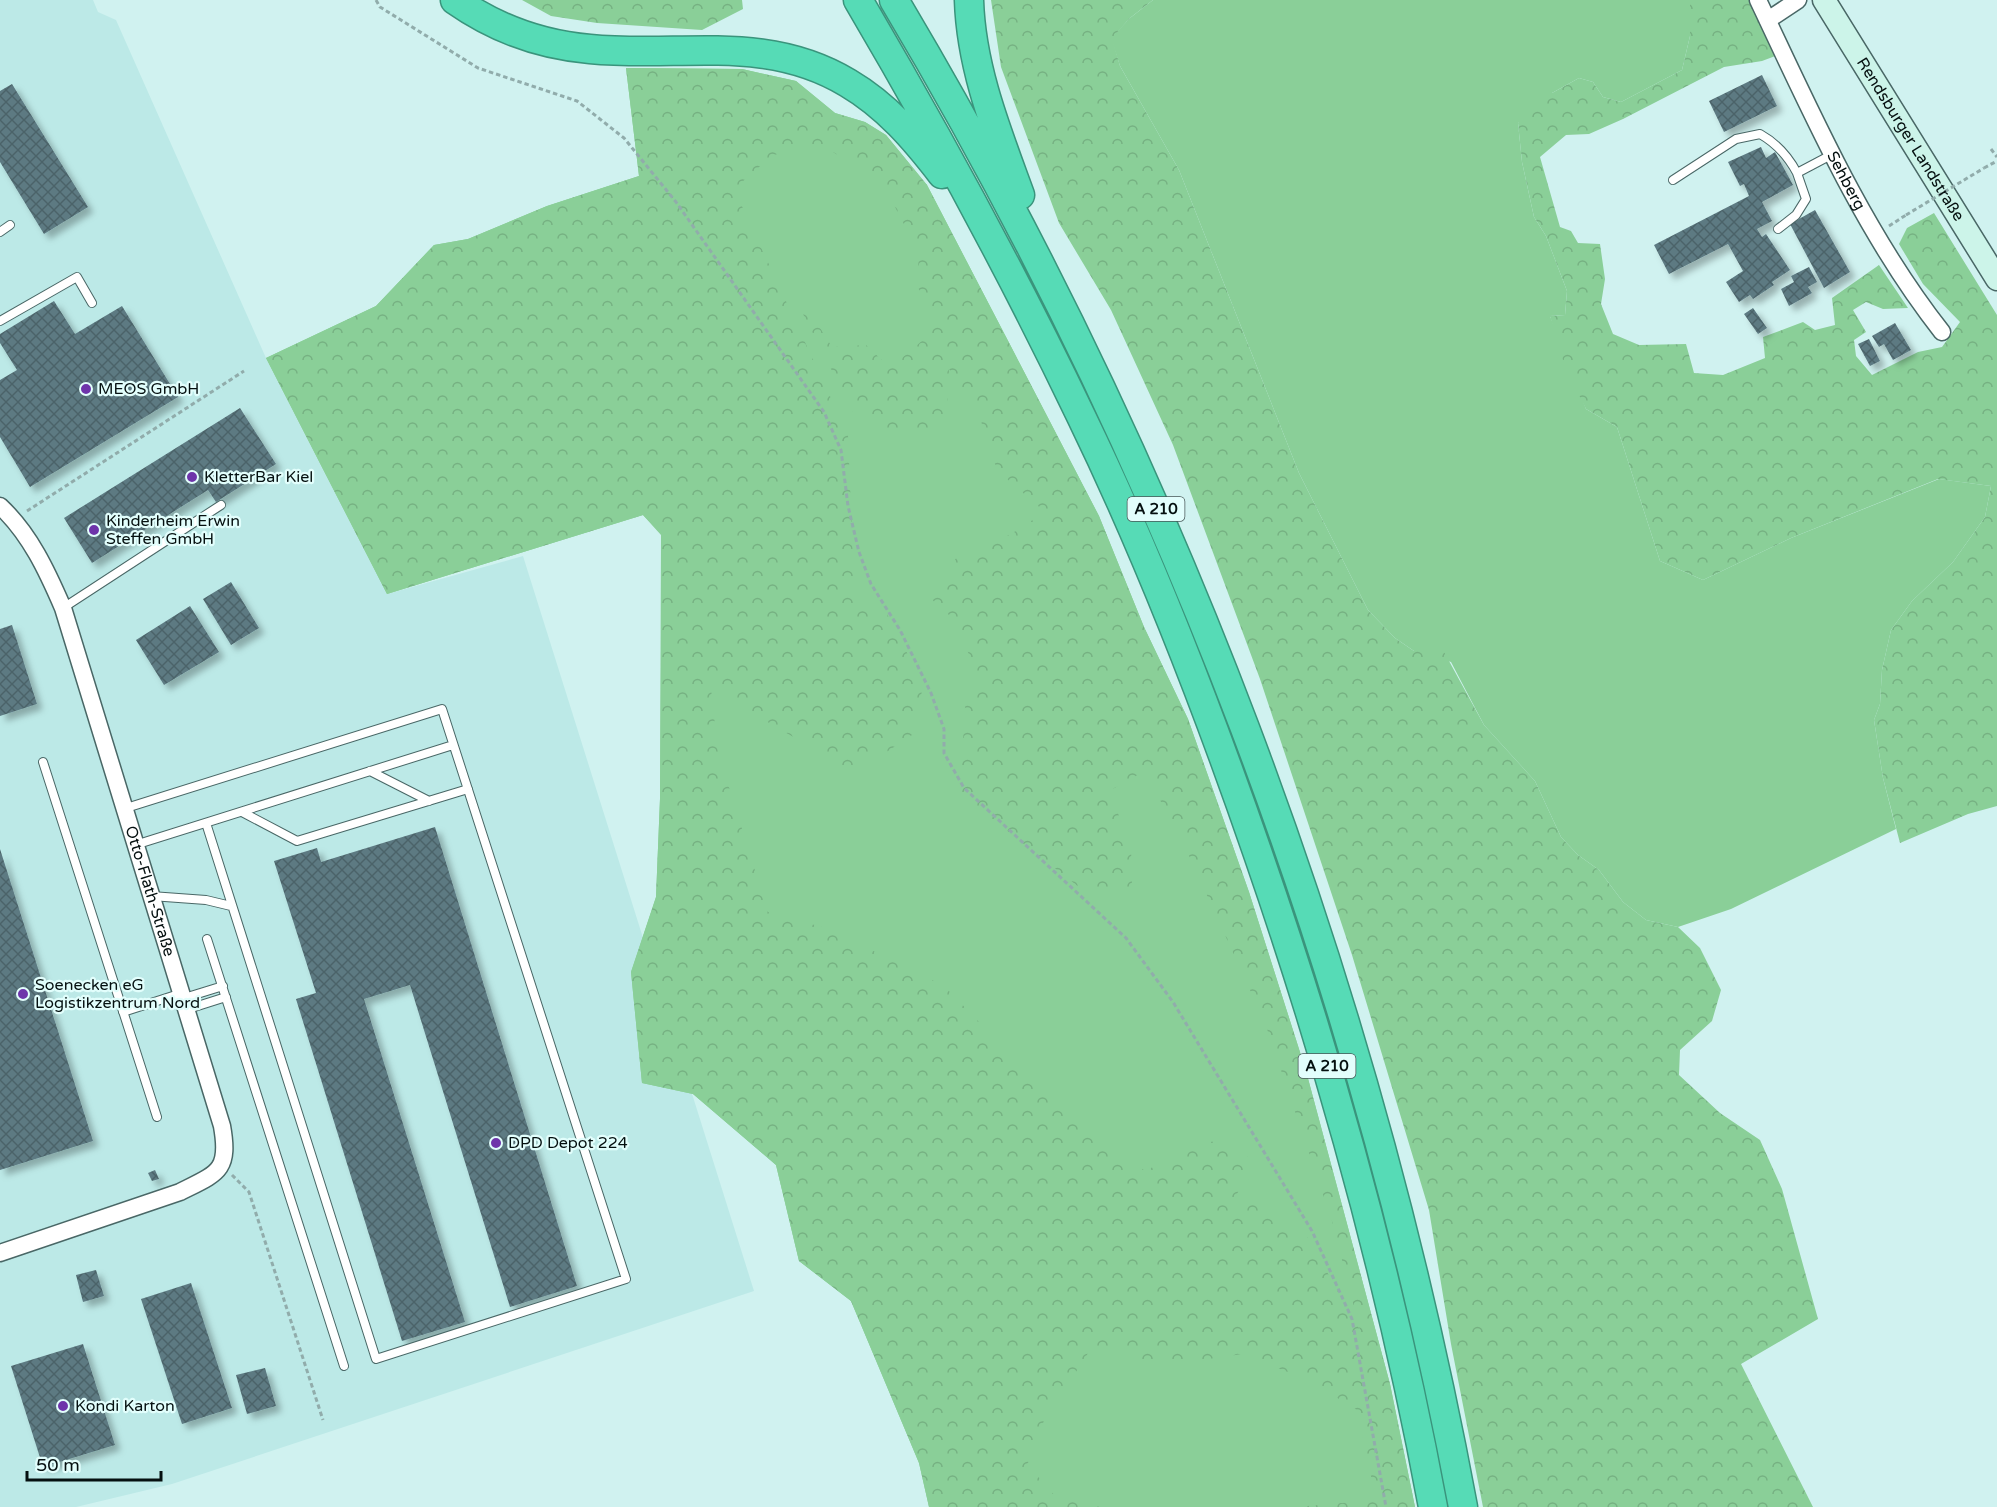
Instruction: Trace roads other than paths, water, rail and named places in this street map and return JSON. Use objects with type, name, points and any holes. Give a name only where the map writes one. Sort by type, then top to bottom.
[{"type":"highway","points":[[455,0],[495,23],[541,41],[590,49],[744,50],[795,60],[831,75],[871,99],[904,127],[998,248]]},
{"type":"highway","name":"A 210","points":[[858,0],[998,248],[1083,420],[1179,638],[1273,896],[1316,1028],[1372,1228],[1404,1365],[1433,1507]]},
{"type":"highway","name":"A 210","points":[[894,0],[962,118],[1057,299],[1119,426],[1195,601],[1262,772],[1308,907],[1370,1106],[1402,1226],[1463,1507]]},
{"type":"highway","points":[[969,0],[971,31],[983,91],[1057,299]]},
{"type":"street","name":"Sehberg","points":[[1758,0],[1875,235],[1919,303],[1942,332]]},
{"type":"street","points":[[1768,20],[1798,0]]},
{"type":"street","name":"Rendsburger Landstraße","points":[[1824,0],[1997,279]]},
{"type":"street","name":"Otto-Flath-Straße","points":[[0,506],[14,519],[45,567],[63,608],[222,1126],[227,1152],[222,1167],[203,1181],[180,1192],[0,1253]]},
{"type":"lane","points":[[1673,180],[1736,139],[1760,134],[1772,140],[1784,154],[1797,173],[1806,199],[1796,215],[1778,229]]},
{"type":"lane","points":[[1797,173],[1833,154]]},
{"type":"lane","points":[[0,232],[10,225]]},
{"type":"lane","points":[[0,321],[77,277],[92,303]]},
{"type":"lane","points":[[63,608],[221,505]]},
{"type":"lane","points":[[123,809],[442,709],[626,1279],[376,1359],[206,823]]},
{"type":"lane","points":[[134,845],[453,745]]},
{"type":"lane","points":[[43,762],[157,1117]]},
{"type":"lane","points":[[370,771],[429,801]]},
{"type":"lane","points":[[242,812],[297,841],[468,789]]},
{"type":"lane","points":[[150,896],[206,900],[231,906]]},
{"type":"lane","points":[[207,939],[344,1366]]},
{"type":"lane","points":[[182,1001],[223,986]]},
{"type":"lane","points":[[123,1012],[182,1001],[226,997]]},
{"type":"place","name":"MEOS GmbH","points":[[86,389]]},
{"type":"place","name":"KletterBar Kiel","points":[[192,477]]},
{"type":"place","name":"Kinderheim Erwin Steffen GmbH","points":[[94,530]]},
{"type":"place","name":"Soenecken eG Logistikzentrum Nord","points":[[23,994]]},
{"type":"place","name":"DPD Depot 224","points":[[496,1143]]},
{"type":"place","name":"Kondi Karton","points":[[63,1406]]}]
